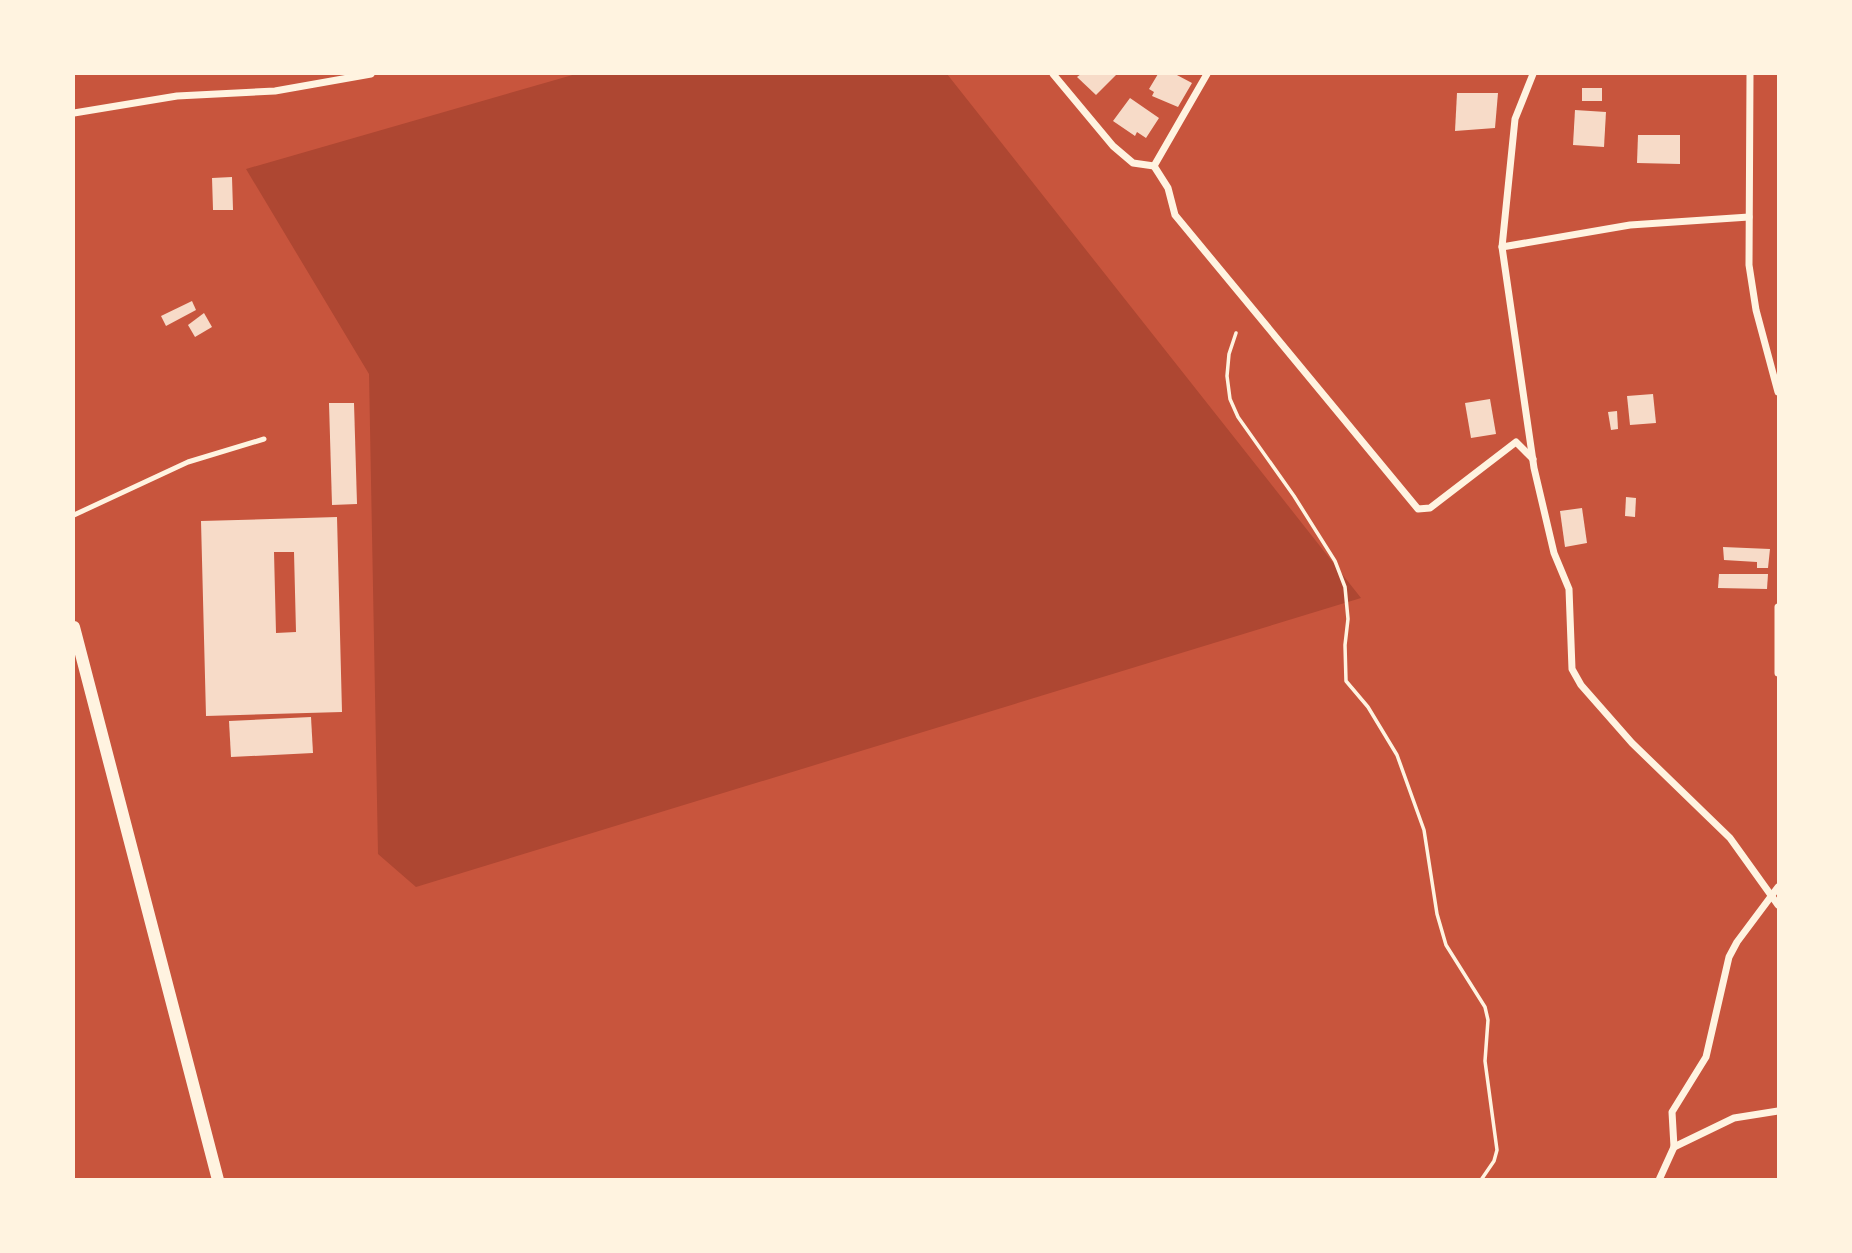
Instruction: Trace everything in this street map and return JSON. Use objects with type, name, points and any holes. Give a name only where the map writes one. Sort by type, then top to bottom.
[{"type":"street","points":[[74,113],[177,96],[275,91],[371,74]]},
{"type":"street","points":[[1053,74],[1113,145],[1133,163],[1154,166],[1168,188],[1175,215],[1418,509],[1430,508],[1516,442],[1533,459]]},
{"type":"street","points":[[1154,166],[1207,74]]},
{"type":"street","points":[[1533,74],[1515,120],[1502,247],[1533,459],[1554,553],[1569,589],[1572,668],[1632,743],[1730,838],[1779,905]]},
{"type":"street","points":[[1749,74],[1749,265],[1756,310],[1779,392]]},
{"type":"street","points":[[1502,247],[1630,225],[1749,217]]},
{"type":"street","points":[[1779,607],[1779,673]]},
{"type":"street","points":[[74,627],[218,1180]]},
{"type":"street","points":[[1659,1180],[1674,1147],[1672,1112],[1706,1057],[1729,957],[1770,895],[1779,887]]},
{"type":"street","points":[[1674,1147],[1734,1118],[1779,1111]]},
{"type":"lane","points":[[74,514],[188,462],[264,439]]},
{"type":"path","points":[[1236,333],[1228,365],[1230,399],[1238,417],[1294,495],[1335,561],[1345,587],[1348,619],[1346,681],[1368,707],[1397,755],[1424,830],[1437,914],[1446,945],[1485,1007],[1488,1020],[1485,1061],[1497,1150],[1494,1161],[1481,1180]]},
{"type":"shaded area","points":[[576,74],[947,74],[1361,598],[416,887],[378,854],[369,374],[246,169]]},
{"type":"building","points":[[1081,74],[1117,74],[1096,95],[1077,77]]},
{"type":"building","points":[[1158,74],[1175,74],[1192,83],[1178,107],[1152,96],[1154,92],[1149,89]]},
{"type":"building","points":[[1582,88],[1602,88],[1602,101],[1582,101]]},
{"type":"building","points":[[1457,93],[1498,93],[1495,128],[1455,131]]},
{"type":"building","points":[[1130,98],[1159,118],[1146,138],[1137,132],[1135,136],[1113,121]]},
{"type":"building","points":[[1575,110],[1606,112],[1604,147],[1573,145]]},
{"type":"building","points":[[1638,135],[1680,135],[1680,164],[1637,163]]},
{"type":"building","points":[[232,177],[233,210],[213,210],[212,178]]},
{"type":"building","points":[[192,301],[196,310],[166,326],[161,316]]},
{"type":"building","points":[[204,313],[212,327],[195,337],[188,325]]},
{"type":"building","points":[[1653,394],[1656,423],[1630,425],[1627,396]]},
{"type":"building","points":[[1490,399],[1496,434],[1471,438],[1465,403]]},
{"type":"building","points":[[329,403],[354,403],[357,504],[332,505]]},
{"type":"building","points":[[1617,411],[1618,429],[1611,430],[1608,412]]},
{"type":"building","points":[[1626,497],[1636,498],[1635,517],[1625,516]]},
{"type":"building","points":[[1582,508],[1587,543],[1565,547],[1560,511]]},
{"type":"building","points":[[337,517],[342,712],[206,716],[201,521]],"holes":[[[274,552],[294,552],[296,632],[276,633]]]},
{"type":"building","points":[[1723,547],[1770,549],[1768,568],[1757,568],[1757,562],[1724,560]]},
{"type":"building","points":[[1719,574],[1768,574],[1767,589],[1718,588]]},
{"type":"building","points":[[311,717],[313,753],[231,757],[229,721]]}]
